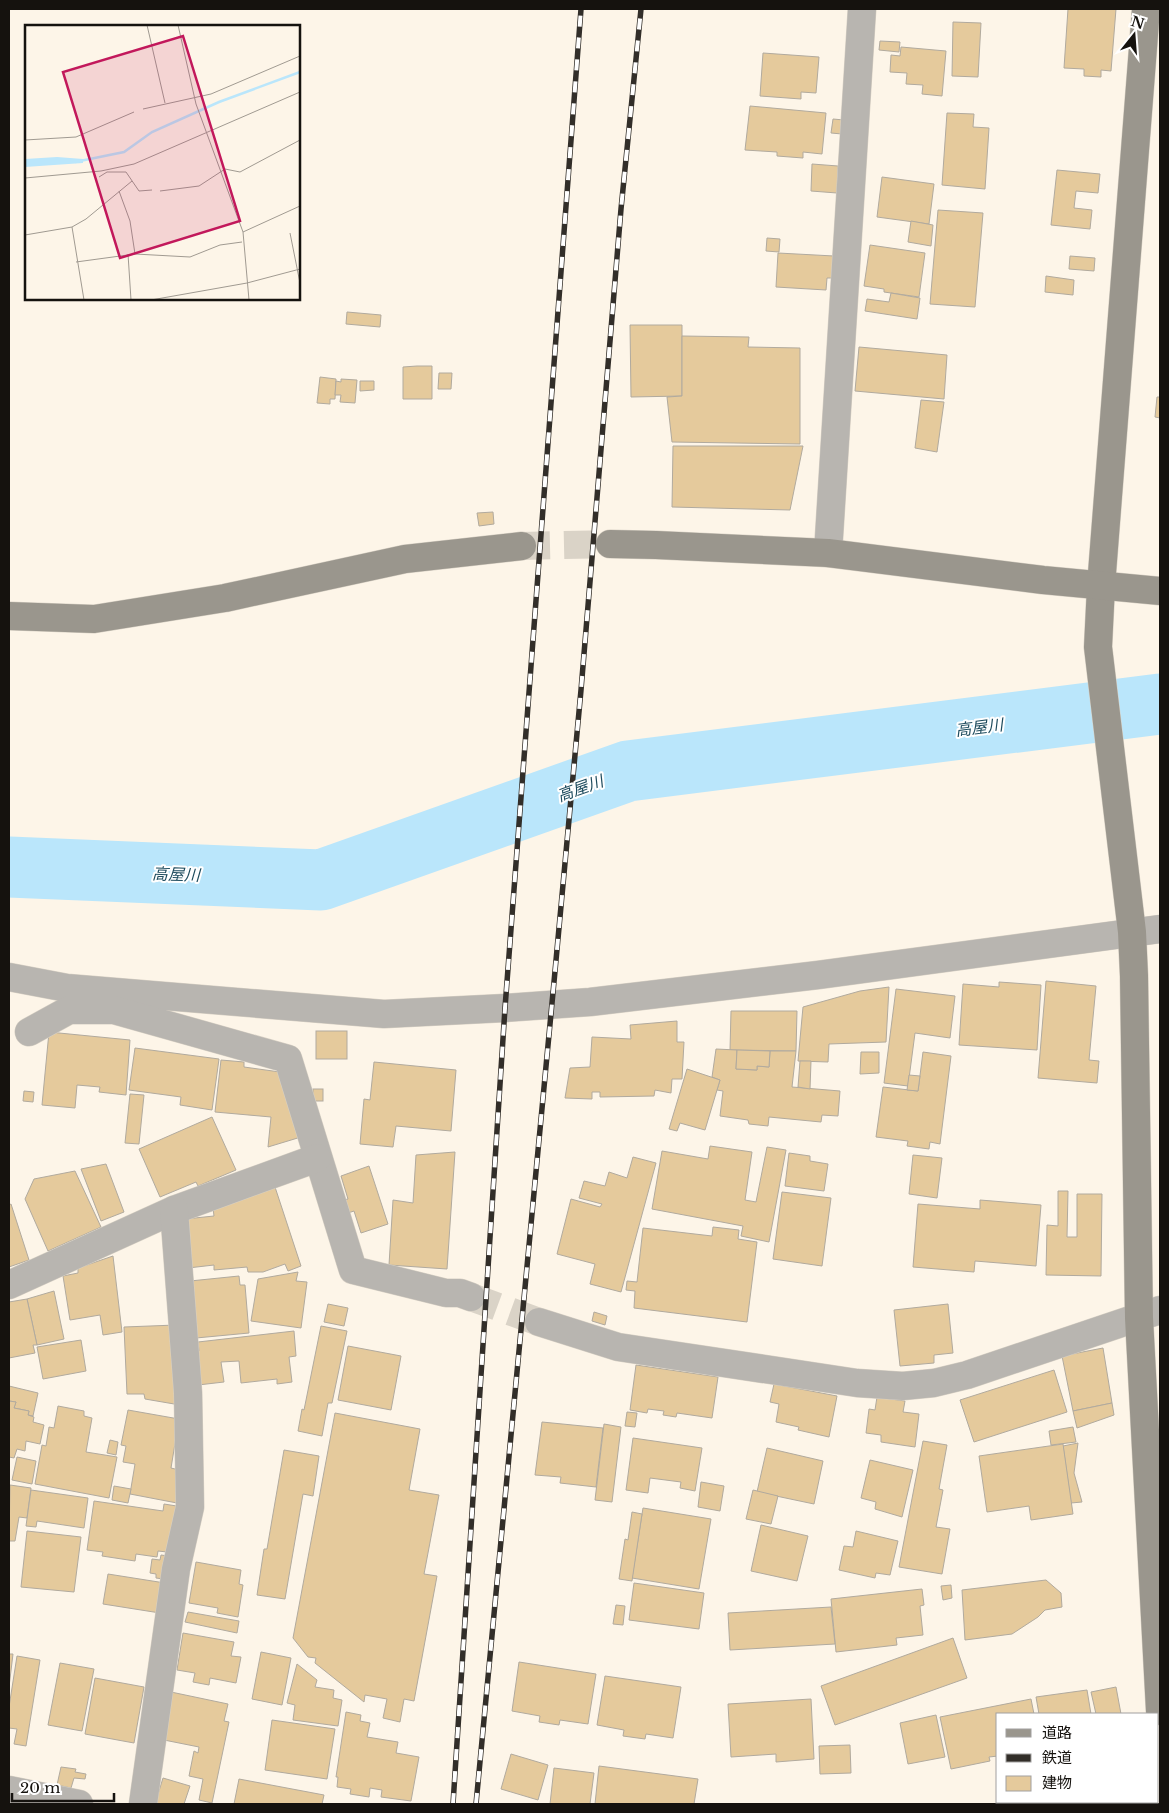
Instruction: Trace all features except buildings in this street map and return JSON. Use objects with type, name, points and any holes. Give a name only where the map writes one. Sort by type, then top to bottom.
[{"type":"street","points":[[828,553],[862,9]]},
{"type":"street","points":[[1146,9],[1101,586],[1098,647],[1131,925],[1134,976],[1150,1314],[1160,1711]]},
{"type":"street","points":[[610,544],[828,553],[1101,586],[1160,591]]},
{"type":"street","points":[[9,616],[94,618],[225,598],[405,559],[522,546]]},
{"type":"street","points":[[9,977],[67,988],[384,1014],[590,1002],[818,975],[1131,925],[1160,929]]},
{"type":"street","points":[[29,1032],[69,1010],[114,1010],[288,1059],[353,1270],[446,1293],[460,1293],[471,1297]]},
{"type":"street","points":[[9,1285],[174,1210],[317,1158]]},
{"type":"street","points":[[143,1804],[176,1569],[190,1507],[188,1393],[174,1210]]},
{"type":"street","points":[[539,1322],[618,1347],[857,1383],[902,1386],[934,1384],[966,1375],[1150,1314]]},
{"type":"street","points":[[9,1790],[78,1804]]},
{"type":"waterway","name":"高屋川","points":[[9,867],[321,880],[628,771],[1160,704]]},
{"type":"tunnel","points":[[522,546],[610,544]]},
{"type":"tunnel","points":[[471,1297],[539,1322]]},
{"type":"railway","points":[[453,1804],[505,1008],[581,9]]},
{"type":"railway","points":[[476,1804],[581,690],[621,209],[641,9]]}]
